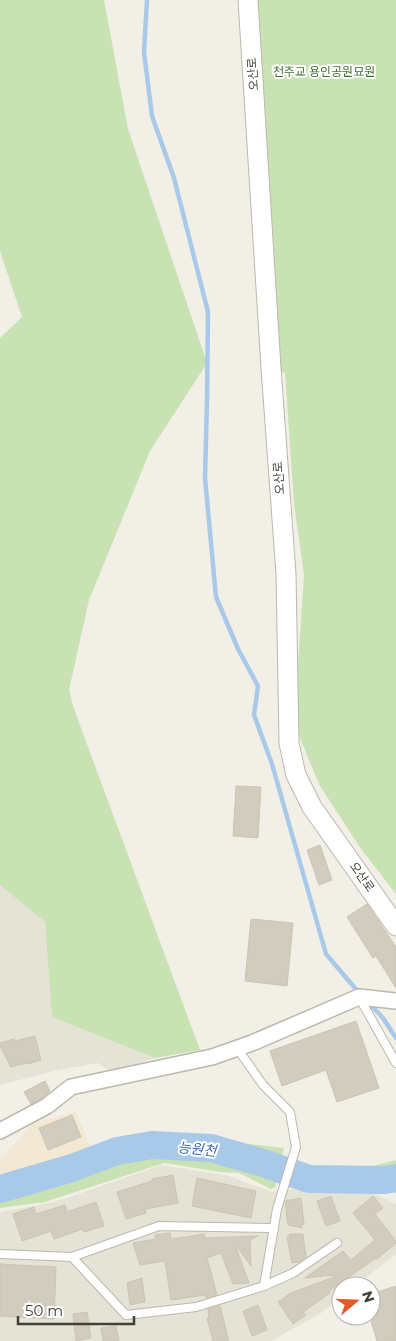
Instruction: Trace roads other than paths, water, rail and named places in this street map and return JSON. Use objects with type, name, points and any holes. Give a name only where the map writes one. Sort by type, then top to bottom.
[{"type":"street","name":"오산로","points":[[248,0],[286,574],[289,743],[296,775],[312,807],[396,926]]},
{"type":"street","points":[[0,1131],[47,1106],[71,1087],[212,1057],[252,1043],[359,997],[396,1001]]},
{"type":"lane","points":[[359,997],[396,1063]]},
{"type":"lane","points":[[238,1048],[263,1085],[290,1112],[296,1147],[278,1210],[264,1286]]},
{"type":"lane","points":[[0,1254],[72,1257],[159,1226],[274,1228]]},
{"type":"lane","points":[[72,1257],[126,1316],[196,1307],[264,1286],[293,1273],[337,1243]]},
{"type":"waterway","points":[[147,0],[144,52],[152,116],[174,178],[208,312],[205,478],[216,597],[238,649],[258,686],[254,715],[272,764],[326,954],[360,994]]},
{"type":"waterway","points":[[369,1003],[383,1018],[396,1038]]},
{"type":"waterway","name":"능원천","points":[[0,1189],[72,1168],[117,1151],[152,1145],[211,1148],[309,1179],[384,1180],[396,1178]]},
{"type":"park label","name":"천주교 용인공원묘원","points":[[324,72]]}]
